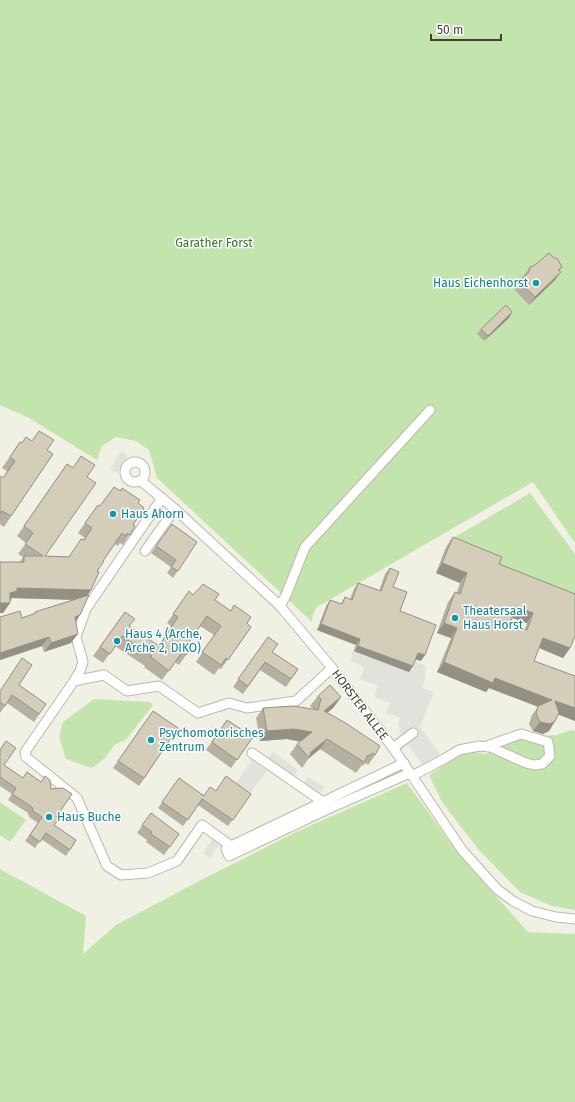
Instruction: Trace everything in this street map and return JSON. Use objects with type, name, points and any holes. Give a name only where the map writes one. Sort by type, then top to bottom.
[{"type":"street","points":[[280,606],[305,548],[430,410]]},
{"type":"street","name":"HORSTER ALLEE","points":[[141,481],[175,509],[280,606],[332,668],[393,748],[462,850],[497,889],[513,901],[532,911],[556,917],[575,919]]},
{"type":"street","points":[[162,498],[86,609],[76,637],[83,662],[80,671],[25,752],[26,757],[77,798],[107,866],[121,874],[148,873],[177,860],[202,825],[231,846],[324,806],[411,774],[446,758],[459,750],[487,746],[521,734],[548,742],[550,756],[542,764],[534,765],[487,746]]},
{"type":"street","points":[[145,551],[175,509]]},
{"type":"street","points":[[74,681],[104,675],[127,691],[160,686],[198,713],[229,704],[247,708],[296,701],[332,668]]},
{"type":"street","points":[[393,748],[413,733]]},
{"type":"street","points":[[252,753],[324,806]]},
{"type":"street","points":[[324,806],[404,763]]},
{"type":"green space","name":"Garather Forst","points":[[0,0],[575,0],[575,543],[533,482],[317,607],[313,614],[312,622],[157,478],[149,450],[136,441],[116,437],[102,446],[97,460],[29,418],[0,405]]},
{"type":"green space","points":[[530,493],[575,554],[575,600],[448,541]]},
{"type":"green space","points":[[94,699],[150,702],[153,705],[126,740],[115,744],[105,758],[92,768],[66,759],[59,737],[63,722]]},
{"type":"green space","points":[[572,730],[575,731],[575,910],[552,906],[520,892],[478,849],[442,802],[429,775],[462,754],[475,752],[486,754],[524,737],[556,735]]},
{"type":"green space","points":[[407,783],[457,852],[528,932],[575,934],[575,1102],[0,1102],[0,869],[86,916],[83,954],[116,925],[203,879],[298,831]]},
{"type":"green space","points":[[0,802],[26,820],[10,842],[0,835]]},
{"type":"shaded area","points":[[121,451],[128,456],[116,473],[110,469]]},
{"type":"shaded area","points":[[356,640],[426,666],[425,679],[422,688],[434,692],[420,727],[440,754],[422,764],[404,740],[398,725],[400,718],[386,713],[390,703],[374,697],[378,686],[360,679],[365,667],[350,661]]},
{"type":"shaded area","points":[[273,751],[298,770],[293,777],[268,759]]},
{"type":"shaded area","points":[[252,760],[267,771],[248,796],[234,786]]},
{"type":"shaded area","points":[[308,777],[325,787],[320,794],[304,784]]},
{"type":"shaded area","points":[[214,837],[221,842],[210,858],[203,853]]},
{"type":"building","name":"Haus Eichenhorst","points":[[549,253],[554,258],[557,258],[562,267],[558,270],[561,272],[535,297],[519,281],[529,272],[530,267],[535,265]]},
{"type":"building","points":[[506,305],[512,312],[488,336],[481,329]]},
{"type":"building","points":[[39,431],[54,440],[47,450],[53,454],[11,516],[2,511],[0,514],[0,476],[3,478],[15,461],[10,457],[20,442],[22,443],[26,437],[32,441]]},
{"type":"building","points":[[81,456],[95,465],[87,477],[96,483],[45,556],[69,557],[81,539],[84,540],[92,528],[85,523],[114,487],[121,491],[122,488],[140,500],[138,503],[144,508],[133,525],[135,526],[130,535],[127,533],[125,536],[122,533],[97,571],[99,572],[91,590],[17,588],[17,591],[10,593],[10,603],[0,603],[0,562],[24,562],[24,556],[43,556],[25,544],[33,533],[24,526],[67,464],[73,468]]},
{"type":"building","points":[[172,524],[197,542],[178,571],[171,567],[176,560],[156,546]]},
{"type":"building","points":[[453,537],[502,557],[499,564],[575,594],[575,636],[570,648],[543,638],[534,661],[575,676],[575,708],[555,701],[559,713],[555,721],[550,724],[540,722],[536,714],[538,706],[552,700],[495,678],[493,683],[444,662],[457,628],[444,623],[455,592],[460,594],[467,573],[442,563]],"holes":[[[516,607],[533,613],[527,630],[510,623]]]},
{"type":"building","points":[[390,568],[399,572],[393,587],[407,592],[400,611],[436,625],[425,655],[418,653],[413,666],[358,646],[360,639],[321,624],[330,600],[342,604],[345,597],[352,600],[358,583],[381,591]]},
{"type":"building","points":[[203,584],[219,594],[215,600],[231,611],[234,605],[251,617],[247,623],[251,627],[228,660],[226,658],[221,665],[202,652],[221,626],[207,616],[189,642],[193,645],[186,655],[182,652],[169,671],[151,657],[152,656],[122,636],[110,654],[100,647],[125,612],[135,619],[129,626],[159,646],[178,617],[173,614],[189,591],[193,595]]},
{"type":"building","points":[[89,595],[80,615],[75,617],[78,634],[51,643],[49,637],[0,653],[0,617],[20,611],[22,618],[36,613],[35,612]]},
{"type":"building","points":[[268,637],[278,644],[272,652],[298,669],[291,679],[265,662],[248,686],[238,679]]},
{"type":"building","points":[[22,658],[32,665],[19,685],[46,704],[39,714],[12,695],[5,706],[0,702],[0,691]]},
{"type":"building","points":[[330,685],[341,697],[324,711],[344,722],[380,746],[375,755],[372,753],[370,756],[368,755],[364,762],[327,739],[311,752],[309,758],[297,744],[312,732],[294,729],[267,731],[263,708],[293,706],[318,710],[321,699],[318,696]]},
{"type":"building","points":[[153,711],[178,728],[144,778],[118,761]]},
{"type":"building","points":[[227,720],[253,737],[237,760],[212,742]]},
{"type":"building","points":[[6,741],[16,748],[4,765],[23,778],[27,772],[41,782],[45,776],[50,780],[51,789],[63,788],[72,794],[56,817],[59,819],[54,825],[76,840],[70,850],[46,833],[40,842],[30,835],[42,817],[33,811],[32,807],[12,794],[16,788],[0,777],[0,750]]},
{"type":"building","points":[[226,776],[251,794],[233,820],[202,799],[188,820],[162,802],[179,778],[204,796],[210,787],[216,791]]},
{"type":"building","points":[[151,813],[179,834],[170,847],[151,834],[152,832],[142,825]]},
{"type":"place","name":"Haus Eichenhorst","points":[[536,283]]},
{"type":"place","name":"Haus Ahorn","points":[[113,514]]},
{"type":"place","name":"Theatersaal Haus Horst","points":[[455,618]]},
{"type":"place","name":"Haus 4 (Arche, Arche 2, DIKO)","points":[[117,641]]},
{"type":"place","name":"Psychomotorisches Zentrum","points":[[151,740]]},
{"type":"place","name":"Haus Buche","points":[[49,817]]}]
